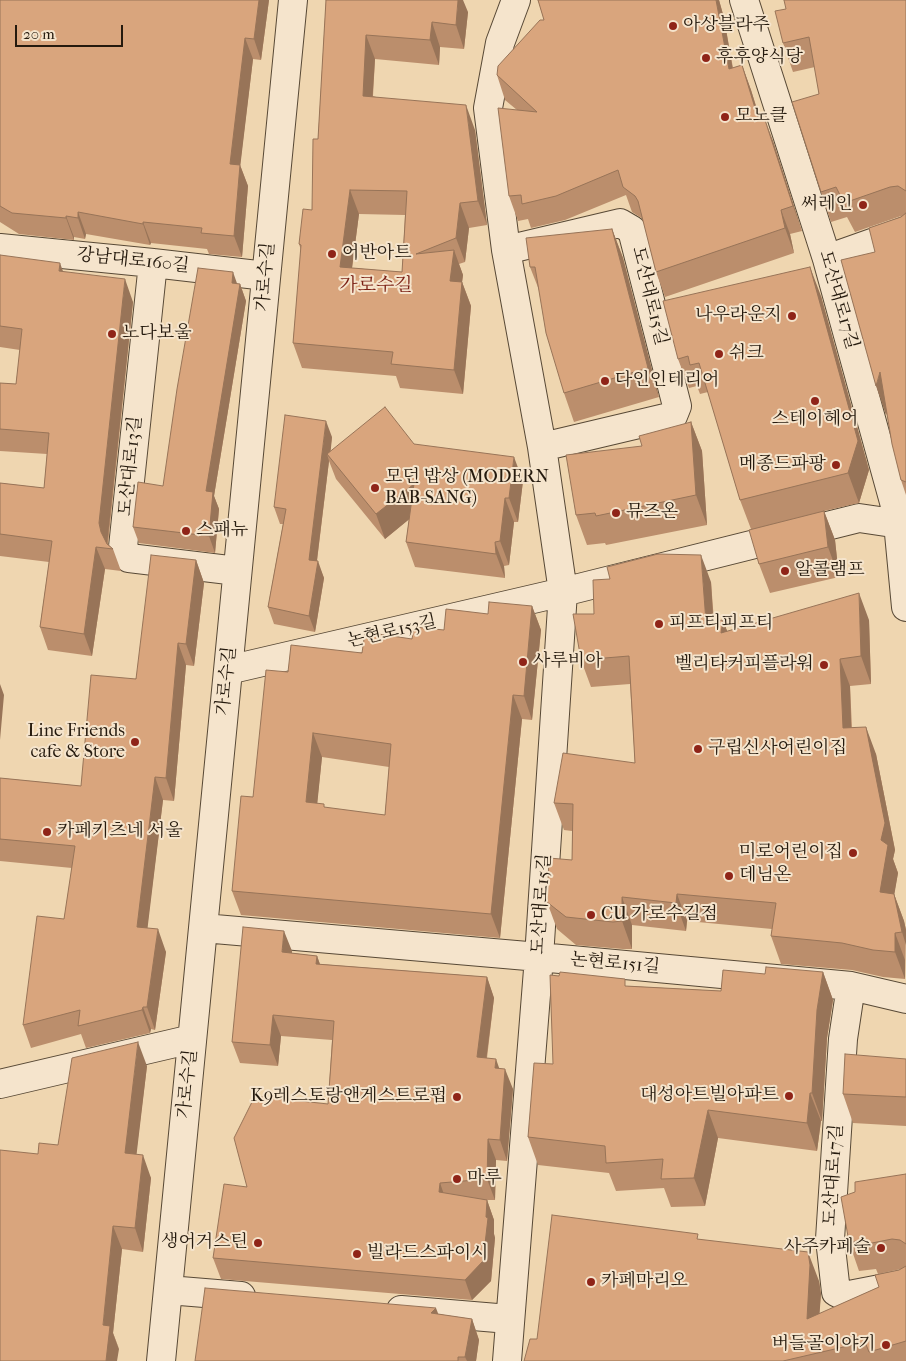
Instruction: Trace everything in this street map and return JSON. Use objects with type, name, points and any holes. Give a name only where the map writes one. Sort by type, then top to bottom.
[{"type":"street","name":"가로수길","points":[[161,1361],[293,0]]},
{"type":"street","name":"도산대로15길","points":[[507,1361],[539,957],[564,592],[542,448],[506,250],[488,108],[500,42],[516,0]]},
{"type":"street","name":"도산대로17길","points":[[744,0],[827,259],[902,524],[906,607]]},
{"type":"street","name":"도산대로15길","points":[[506,250],[620,223],[632,230],[677,406],[674,416],[542,448]]},
{"type":"street","points":[[827,259],[906,231]]},
{"type":"street","name":"강남대로160길","points":[[0,248],[266,276]]},
{"type":"street","name":"도산대로13길","points":[[153,263],[123,547],[129,558],[237,571]]},
{"type":"street","name":"논현로153길","points":[[228,670],[564,592],[859,518],[902,524]]},
{"type":"street","name":"논현로151길","points":[[203,928],[851,986],[906,999]]},
{"type":"street","name":"도산대로17길","points":[[851,986],[843,1039],[830,1239],[836,1292],[844,1296],[906,1284]]},
{"type":"street","points":[[0,1084],[192,1039]]},
{"type":"street","points":[[168,1290],[265,1298]]},
{"type":"street","points":[[373,1307],[510,1319]]},
{"type":"building","points":[[0,0],[259,0],[254,39],[245,38],[230,164],[240,165],[234,236],[201,233],[202,228],[143,222],[143,224],[78,212],[78,218],[12,213],[0,206]]},
{"type":"building","points":[[326,0],[458,0],[456,25],[432,22],[430,40],[366,35],[363,96],[466,105],[478,201],[460,203],[456,238],[416,254],[454,250],[450,281],[462,282],[454,370],[391,364],[393,352],[293,343],[303,209],[312,210],[313,139],[318,139]],"holes":[[[350,190],[407,191],[402,272],[340,267]]]},
{"type":"building","points":[[538,0],[716,0],[729,69],[742,65],[758,118],[764,117],[793,206],[781,210],[785,228],[656,272],[638,201],[635,196],[623,187],[618,170],[556,196],[522,204],[521,195],[509,196],[498,108],[537,112],[497,75],[498,66],[540,20],[544,20]]},
{"type":"building","points":[[784,0],[906,0],[906,191],[898,186],[890,187],[844,203],[836,187],[821,192],[792,102],[819,94],[809,37],[783,43],[775,11],[786,9]]},
{"type":"building","points":[[906,213],[906,482],[901,480],[892,444],[880,372],[876,386],[841,260],[875,252],[869,228],[901,217]]},
{"type":"building","points":[[612,229],[648,368],[564,393],[546,333],[535,267],[530,267],[526,238]]},
{"type":"building","points":[[0,255],[60,263],[59,271],[125,279],[99,523],[107,544],[113,549],[96,547],[84,634],[40,627],[52,541],[0,534],[0,483],[44,488],[49,433],[0,429],[0,383],[16,384],[22,329],[0,326]]},
{"type":"building","points":[[810,267],[858,441],[848,473],[740,500],[699,363],[690,365],[688,356],[678,359],[663,301]]},
{"type":"building","points":[[198,268],[233,272],[232,283],[240,284],[206,491],[213,492],[209,536],[133,527],[138,482],[163,486],[177,389]]},
{"type":"building","points":[[385,407],[414,444],[514,457],[509,498],[505,498],[500,541],[495,542],[496,554],[406,542],[414,484],[376,514],[327,454]]},
{"type":"building","points":[[285,415],[326,421],[309,560],[318,561],[309,616],[268,607],[286,509],[274,507]]},
{"type":"building","points":[[691,422],[696,495],[596,516],[595,513],[576,515],[566,455],[642,446],[639,436]]},
{"type":"building","points":[[824,511],[828,547],[759,564],[749,530]]},
{"type":"building","points":[[658,554],[701,555],[706,622],[723,620],[721,633],[859,593],[861,656],[840,659],[843,728],[866,727],[885,823],[881,840],[888,845],[880,892],[894,894],[902,932],[895,933],[895,952],[873,950],[842,943],[771,936],[776,903],[677,894],[676,903],[622,897],[622,921],[613,922],[566,917],[547,902],[549,858],[572,860],[573,804],[554,803],[563,753],[635,763],[629,656],[581,660],[573,614],[594,614],[593,580],[610,579],[607,567]]},
{"type":"building","points":[[151,555],[196,560],[186,644],[178,643],[166,778],[155,777],[137,927],[158,929],[147,1007],[143,1007],[142,1010],[78,1026],[80,1010],[23,1025],[37,916],[64,919],[75,846],[0,839],[0,778],[81,786],[91,675],[136,679]]},
{"type":"building","points":[[489,602],[532,606],[524,696],[513,695],[491,914],[232,891],[241,796],[253,797],[266,670],[288,672],[291,645],[362,653],[365,632],[412,639],[414,627],[444,630],[446,609],[488,614]],"holes":[[[313,733],[391,744],[385,815],[324,807],[324,804],[306,802]]]},
{"type":"building","points":[[243,927],[284,931],[282,952],[317,956],[316,964],[487,977],[477,1057],[496,1059],[495,1068],[505,1069],[500,1140],[488,1139],[487,1179],[440,1183],[439,1192],[487,1200],[486,1217],[488,1218],[483,1261],[465,1280],[213,1258],[224,1184],[247,1187],[234,1138],[255,1096],[328,1104],[334,1021],[273,1015],[270,1045],[232,1042]]},
{"type":"building","points":[[766,967],[823,972],[817,1010],[812,1093],[810,1093],[807,1123],[708,1110],[694,1178],[661,1179],[663,1159],[606,1163],[605,1146],[528,1137],[534,1063],[553,1064],[550,975],[559,976],[560,972],[625,979],[625,986],[721,991],[723,970],[765,974]]},
{"type":"building","points":[[138,1042],[125,1153],[143,1155],[135,1228],[113,1226],[103,1325],[110,1326],[106,1361],[0,1361],[0,1150],[38,1154],[39,1143],[58,1145],[72,1058]]},
{"type":"building","points":[[845,1054],[906,1059],[906,1097],[843,1094]]},
{"type":"building","points":[[906,1174],[906,1244],[900,1240],[892,1239],[867,1244],[866,1240],[849,1242],[841,1197],[855,1192],[855,1182]]},
{"type":"building","points":[[552,1215],[698,1234],[697,1239],[808,1252],[810,1265],[807,1319],[879,1287],[875,1275],[899,1270],[906,1266],[906,1341],[869,1352],[865,1342],[783,1361],[524,1361],[530,1339],[537,1339]]},
{"type":"building","points":[[205,1288],[436,1308],[431,1313],[472,1319],[465,1357],[458,1357],[458,1361],[195,1361]]},
{"type":"place","name":"아상블라주","points":[[673,26]]},
{"type":"place","name":"후후양식당","points":[[706,58]]},
{"type":"place","name":"모노클","points":[[725,117]]},
{"type":"place","name":"써레인","points":[[863,205]]},
{"type":"place","name":"어반아트","points":[[332,254]]},
{"type":"place","name":"나우라운지","points":[[792,316]]},
{"type":"place","name":"노다보울","points":[[112,334]]},
{"type":"place","name":"쉬크","points":[[719,354]]},
{"type":"place","name":"다인인테리어","points":[[605,381]]},
{"type":"place","name":"스테이헤어","points":[[815,401]]},
{"type":"place","name":"메종드파팡","points":[[836,465]]},
{"type":"place","name":"모던 밥상 (MODERN BAB-SANG)","points":[[375,488]]},
{"type":"place","name":"뮤즈온","points":[[616,513]]},
{"type":"place","name":"스패뉴","points":[[186,531]]},
{"type":"place","name":"알콜램프","points":[[785,571]]},
{"type":"place","name":"피프티피프티","points":[[659,624]]},
{"type":"place","name":"사루비아","points":[[523,662]]},
{"type":"place","name":"벨리타커피플라워","points":[[824,665]]},
{"type":"place","name":"Line Friends cafe & Store","points":[[135,742]]},
{"type":"place","name":"구립신사어린이집","points":[[698,749]]},
{"type":"place","name":"카페키츠네 서울","points":[[47,832]]},
{"type":"place","name":"미로어린이집","points":[[853,853]]},
{"type":"place","name":"데님온","points":[[729,876]]},
{"type":"place","name":"CU 가로수길점","points":[[591,915]]},
{"type":"place","name":"대성아트빌아파트","points":[[789,1096]]},
{"type":"place","name":"K9레스토랑앤게스트로펍","points":[[457,1097]]},
{"type":"place","name":"마루","points":[[457,1179]]},
{"type":"place","name":"생어거스틴","points":[[258,1243]]},
{"type":"place","name":"사주카페술","points":[[881,1248]]},
{"type":"place","name":"빌라드스파이시","points":[[357,1254]]},
{"type":"place","name":"카페마리오","points":[[591,1282]]},
{"type":"place","name":"버들골이야기","points":[[886,1345]]},
{"type":"district","name":"가로수길","points":[[376,286]]}]
